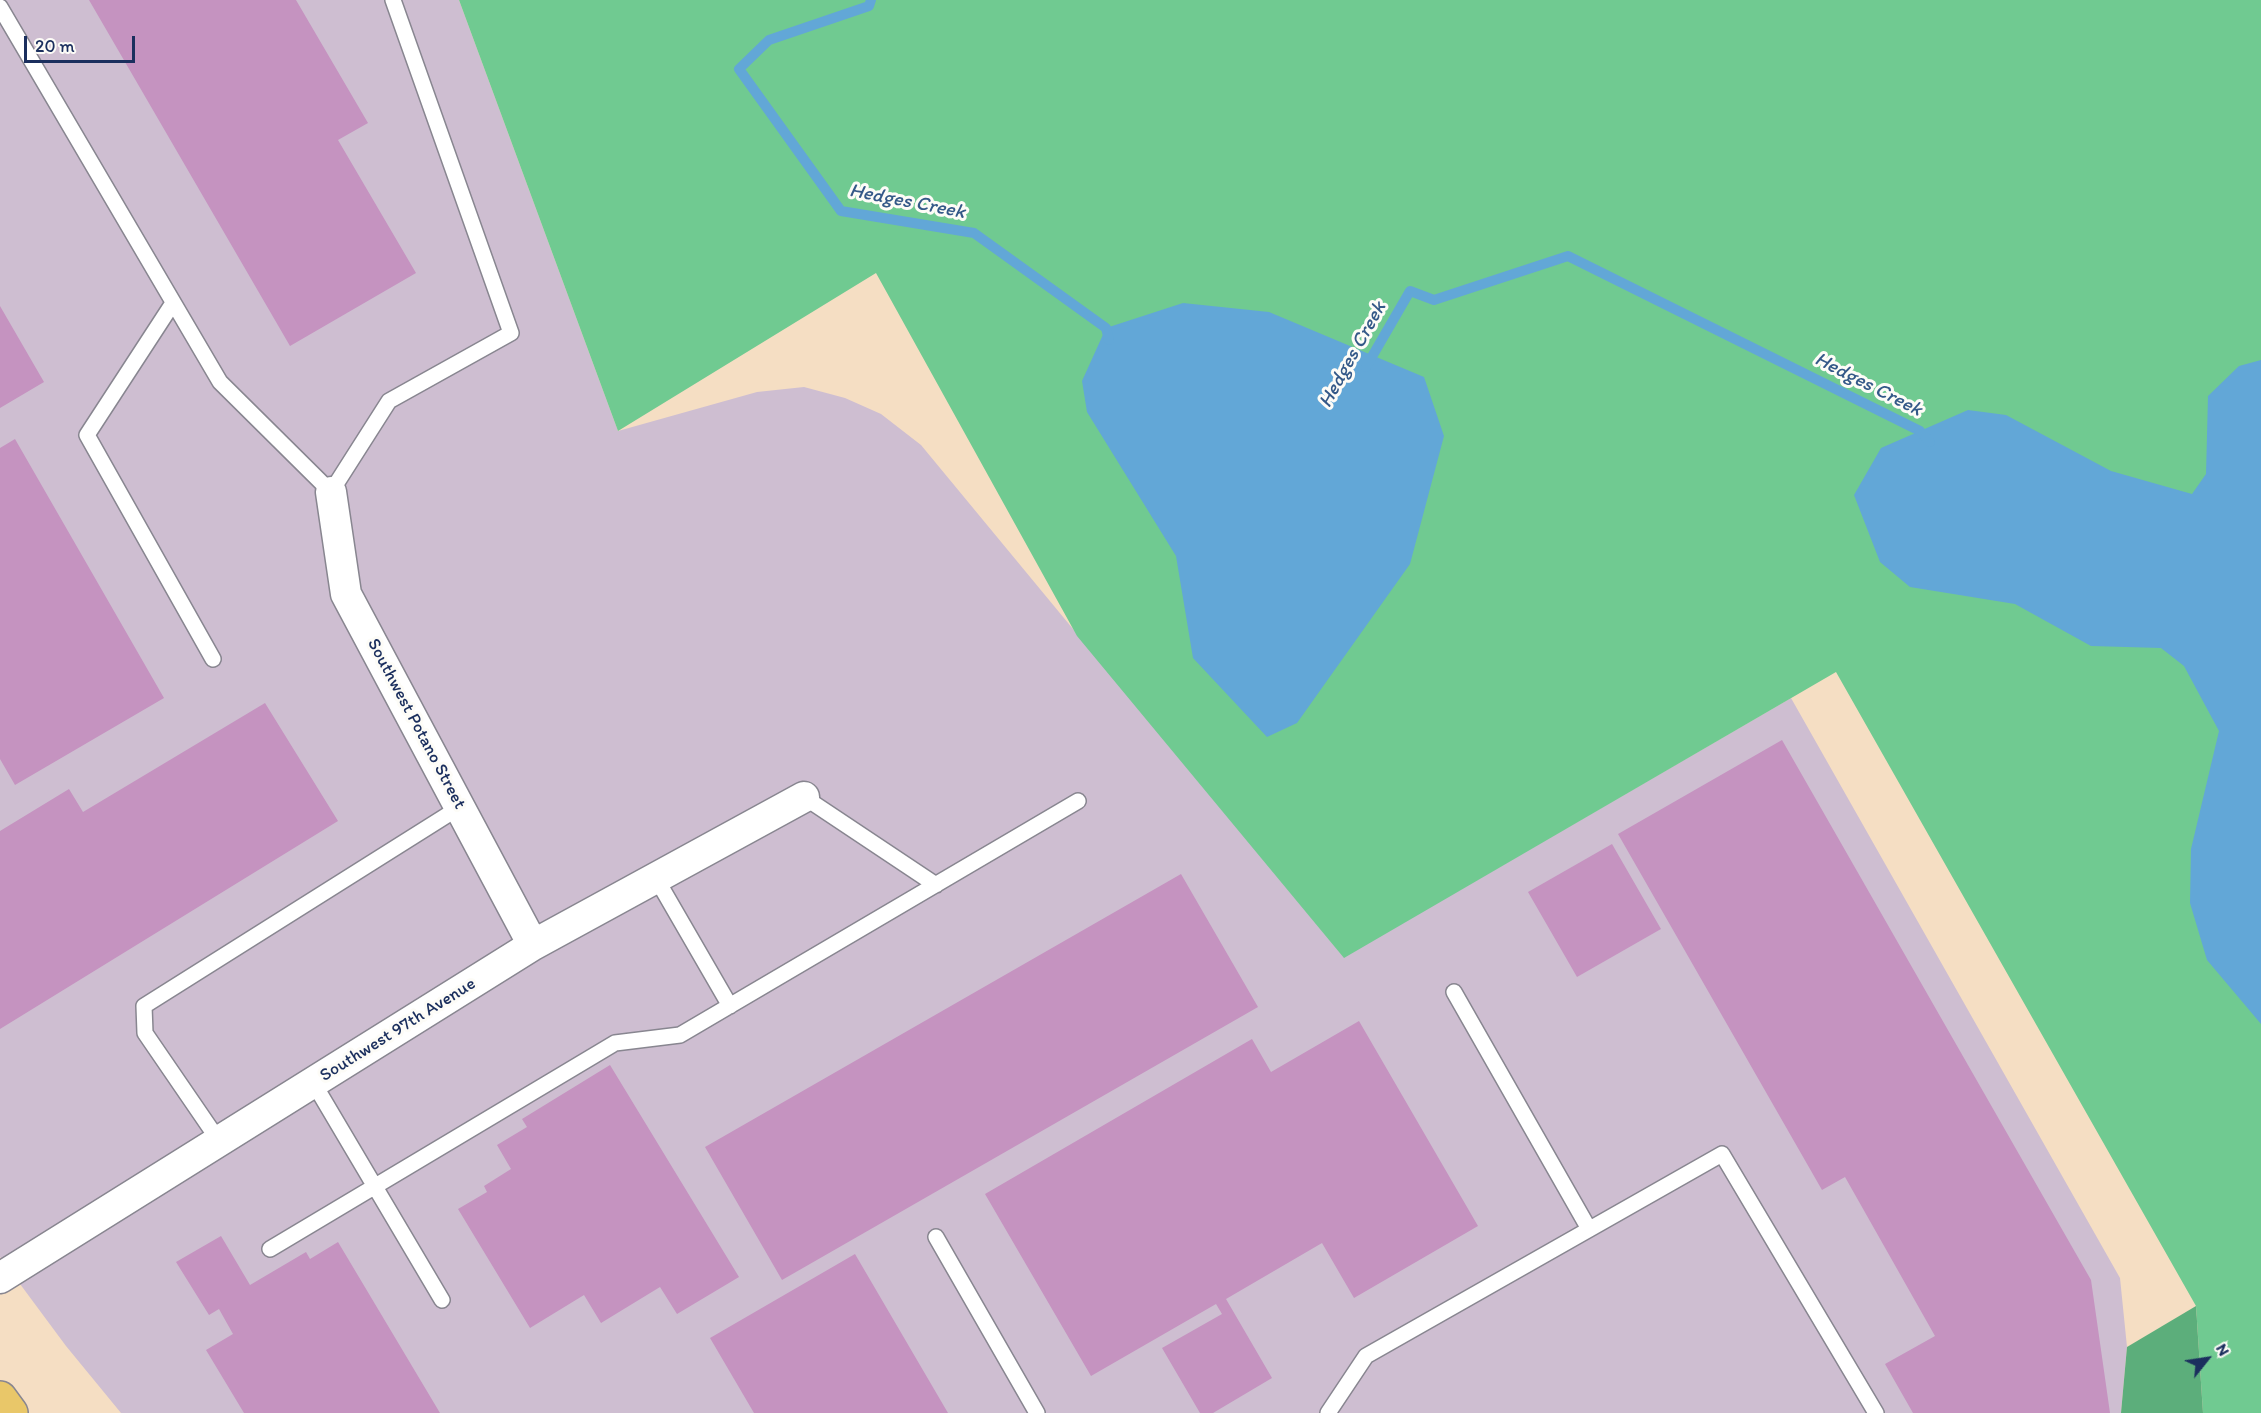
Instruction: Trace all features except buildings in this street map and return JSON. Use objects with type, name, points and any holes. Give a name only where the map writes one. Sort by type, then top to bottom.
[{"type":"highway","points":[[0,1398],[11,1413]]},
{"type":"street","name":"Southwest Potano Street","points":[[331,492],[346,594],[533,945]]},
{"type":"street","name":"Southwest 97th Avenue","points":[[0,1278],[533,945],[804,797]]},
{"type":"lane","points":[[0,7],[220,382],[331,492],[389,401],[511,333],[393,0]]},
{"type":"lane","points":[[173,303],[87,435],[213,658]]},
{"type":"lane","points":[[804,797],[936,885]]},
{"type":"lane","points":[[270,1249],[615,1043],[680,1035],[1078,801]]},
{"type":"lane","points":[[219,1141],[145,1033],[144,1006],[460,807]]},
{"type":"lane","points":[[656,878],[730,1006]]},
{"type":"lane","points":[[1454,992],[1589,1229]]},
{"type":"lane","points":[[314,1082],[442,1300]]},
{"type":"lane","points":[[1328,1413],[1366,1356],[1722,1154],[1876,1413]]},
{"type":"lane","points":[[936,1237],[1037,1413]]},
{"type":"shaded area","points":[[0,0],[459,0],[618,431],[757,392],[804,387],[845,398],[881,414],[921,445],[1344,957],[1791,698],[2120,1278],[2127,1347],[2121,1413],[121,1413],[66,1346],[0,1257]]},
{"type":"green space","points":[[459,0],[2261,0],[2261,1413],[2203,1413],[2196,1306],[1836,672],[1344,958],[1077,636],[876,273],[618,431]]},
{"type":"green space","points":[[2196,1306],[2203,1413],[2121,1413],[2127,1347]]},
{"type":"water","points":[[1183,303],[1269,312],[1424,377],[1444,436],[1410,564],[1297,723],[1267,737],[1193,658],[1176,556],[1087,412],[1082,381],[1106,328]]},
{"type":"water","points":[[2261,360],[2261,1024],[2207,960],[2190,903],[2191,849],[2219,731],[2184,666],[2161,648],[2091,646],[2015,604],[1910,587],[1880,562],[1854,495],[1881,448],[1968,410],[2006,415],[2111,471],[2192,494],[2206,474],[2208,396],[2239,366]]},
{"type":"waterway","name":"Hedges Creek","points":[[871,0],[869,6],[769,40],[739,69],[841,211],[974,233],[1106,328],[1109,340]]},
{"type":"waterway","name":"Hedges Creek","points":[[1366,367],[1410,291],[1434,300],[1568,256],[1920,431],[1930,442]]}]
